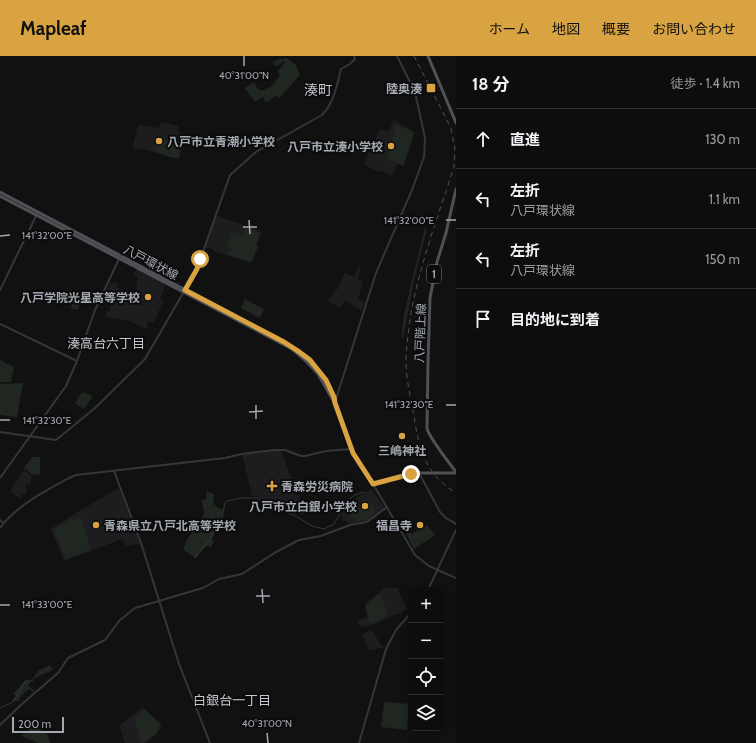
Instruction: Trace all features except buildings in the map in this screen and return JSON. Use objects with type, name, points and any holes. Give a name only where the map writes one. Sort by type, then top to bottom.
[{"type":"main road","points":[[428,56],[456,123]]},
{"type":"main road","name":"八戸階上線","points":[[456,189],[446,233],[434,274],[430,298],[427,410],[428,431],[456,473]]},
{"type":"main road","name":"八戸環状線","points":[[0,192],[119,257],[284,342],[298,351],[317,368],[326,380],[351,449],[373,484]]},
{"type":"main road","name":"八戸環状線","points":[[0,196],[37,213]]},
{"type":"main road","name":"八戸環状線","points":[[185,291],[295,352],[318,374],[335,403]]},
{"type":"main road","points":[[373,484],[418,473],[456,473]]},
{"type":"street","points":[[0,432],[56,440],[95,408],[145,359],[197,269],[228,177],[256,152],[311,122],[325,112],[335,94],[341,69],[353,62],[355,59],[354,56]]},
{"type":"street","points":[[335,403],[376,273],[412,190],[424,156],[425,138],[415,92],[397,56]]},
{"type":"street","points":[[0,290],[37,213]]},
{"type":"street","points":[[0,478],[64,391],[95,310],[119,257]]},
{"type":"street","points":[[0,324],[77,360]]},
{"type":"street","points":[[332,394],[336,394],[338,392]]},
{"type":"street","points":[[0,528],[19,508],[68,478],[76,475],[100,471],[114,471],[225,458],[242,454],[274,450],[285,450],[305,456],[326,450],[351,449]]},
{"type":"street","points":[[114,471],[141,543],[179,664],[210,743]]},
{"type":"street","points":[[418,473],[440,512],[456,524]]},
{"type":"street","points":[[373,484],[415,555],[437,570],[456,578]]},
{"type":"street","points":[[0,726],[22,704],[58,674],[68,658],[105,640],[120,620],[135,608],[202,588],[219,579],[242,574],[276,552],[299,540],[321,536],[350,524],[367,522],[387,507]]},
{"type":"street","points":[[0,520],[4,523]]},
{"type":"street","points":[[429,587],[456,530]]},
{"type":"street","points":[[359,743],[386,649],[396,630],[408,616]]},
{"type":"shaded area","points":[[287,58],[296,65],[300,75],[279,98],[277,95],[266,103],[263,97],[255,102],[245,88],[254,82],[257,88],[262,91],[270,88],[280,75],[277,69],[279,70],[285,62],[284,61],[276,66],[273,63],[271,65],[271,63],[279,59]]},
{"type":"shaded area","name":"八戸市立湊小学校","points":[[393,120],[415,132],[404,166],[397,164],[392,176],[364,165],[380,129],[387,131],[390,129]]},
{"type":"shaded area","name":"八戸市立青潮小学校","points":[[161,122],[179,126],[178,132],[185,134],[179,159],[147,150],[132,148],[138,125],[159,128]]},
{"type":"shaded area","points":[[396,125],[414,132],[403,165],[389,161],[387,157]]},
{"type":"shaded area","points":[[157,139],[181,143],[178,158],[170,157],[155,151]]},
{"type":"shaded area","points":[[216,216],[262,231],[257,245],[259,247],[252,263],[205,247]]},
{"type":"shaded area","points":[[246,228],[260,233],[255,247],[257,248],[251,262],[227,255],[230,249],[227,247],[232,231],[243,235],[246,238],[244,234]]},
{"type":"shaded area","points":[[425,228],[427,229],[414,280],[403,339],[403,320]]},
{"type":"shaded area","points":[[358,267],[361,268],[357,279],[363,281],[358,300],[364,302],[362,311],[346,301],[340,307],[327,301],[338,288],[345,273],[354,277]]},
{"type":"shaded area","name":"八戸学院光星高等学校","points":[[137,268],[166,283],[160,300],[163,301],[154,323],[148,321],[146,329],[129,321],[105,317],[106,311],[110,312],[111,297],[105,294],[110,283],[117,283],[117,288],[127,290],[124,301],[134,300],[138,278],[133,276]]},
{"type":"shaded area","points":[[69,293],[82,295],[78,310],[71,308],[72,304],[68,303]]},
{"type":"shaded area","points":[[245,299],[264,309],[260,318],[241,308]]},
{"type":"shaded area","points":[[0,360],[14,367],[11,382],[0,382]]},
{"type":"shaded area","points":[[23,383],[17,417],[0,415],[0,384]]},
{"type":"shaded area","points":[[82,392],[93,396],[84,409],[75,403]]},
{"type":"shaded area","name":"青森労災病院","points":[[281,450],[305,514],[301,515],[252,496],[242,454]]},
{"type":"shaded area","points":[[32,457],[40,457],[40,474],[33,475],[24,468]]},
{"type":"shaded area","points":[[24,470],[32,476],[30,485],[26,485],[26,494],[22,494],[21,498],[19,498],[10,491]]},
{"type":"shaded area","name":"青森県立八戸北高等学校","points":[[119,488],[141,543],[126,546],[122,539],[64,561],[51,529]]},
{"type":"shaded area","name":"八戸市立白銀小学校","points":[[372,489],[385,508],[368,521],[348,525],[347,521],[343,521],[341,515],[348,504],[347,503]]},
{"type":"shaded area","points":[[207,491],[214,494],[213,503],[223,510],[223,512],[212,539],[214,541],[211,548],[208,546],[204,548],[196,558],[184,550],[186,541],[203,516],[204,512],[202,500],[206,499]]},
{"type":"shaded area","points":[[369,501],[375,511],[370,518],[357,522],[350,512]]},
{"type":"shaded area","points":[[80,516],[91,549],[67,559],[65,558],[54,530],[72,517],[74,520]]},
{"type":"shaded area","points":[[427,525],[435,535],[414,549],[406,534],[410,532],[412,534]]},
{"type":"shaded area","points":[[384,588],[397,588],[407,609],[402,611],[402,613],[378,623],[360,627],[357,620],[367,618],[365,604]]},
{"type":"shaded area","points":[[379,594],[388,613],[384,618],[370,624],[366,606]]},
{"type":"shaded area","points":[[372,630],[381,645],[386,647],[369,650],[362,634]]},
{"type":"shaded area","points":[[50,665],[53,670],[39,676],[28,686],[34,690],[33,692],[29,689],[19,699],[20,701],[12,701],[16,696],[14,693],[26,679],[30,682],[39,670]]},
{"type":"shaded area","points":[[384,702],[408,704],[407,730],[381,727]]},
{"type":"shaded area","points":[[143,707],[162,725],[158,733],[145,743],[125,743],[120,725]]},
{"type":"shaded area","points":[[145,710],[160,724],[160,727],[151,738],[142,743],[134,719]]},
{"type":"shaded area","points":[[34,726],[48,735],[50,743],[39,743],[21,736]]},
{"type":"waterway","points":[[194,558],[208,542],[222,518],[225,503],[227,501],[242,498],[256,498],[277,509],[294,515],[312,526],[324,529],[334,524],[345,502],[355,495],[364,492]]},
{"type":"waterway","points":[[0,708],[13,702],[25,682],[33,681]]},
{"type":"railway","points":[[414,56],[451,128],[455,149],[454,166],[429,242],[411,313],[407,343],[407,376],[418,439],[425,460],[437,478],[456,493]]},
{"type":"place","name":"陸奥湊","points":[[431,88]]},
{"type":"place","name":"八戸市立青潮小学校","points":[[159,141]]},
{"type":"place","name":"八戸市立湊小学校","points":[[391,146]]},
{"type":"place","name":"八戸学院光星高等学校","points":[[148,297]]},
{"type":"place","name":"三嶋神社","points":[[402,436]]},
{"type":"place","name":"青森労災病院","points":[[272,486]]},
{"type":"place","name":"八戸市立白銀小学校","points":[[365,506]]},
{"type":"place","name":"青森県立八戸北高等学校","points":[[96,525]]},
{"type":"place","name":"福昌寺","points":[[420,525]]},
{"type":"district","name":"湊町","points":[[318,90]]},
{"type":"district","name":"湊高台六丁目","points":[[106,343]]},
{"type":"district","name":"白銀台一丁目","points":[[232,700]]},
{"type":"route","points":[[200,259],[197,269],[185,290],[284,342],[310,360],[329,386],[353,453],[373,484],[411,474]]}]
